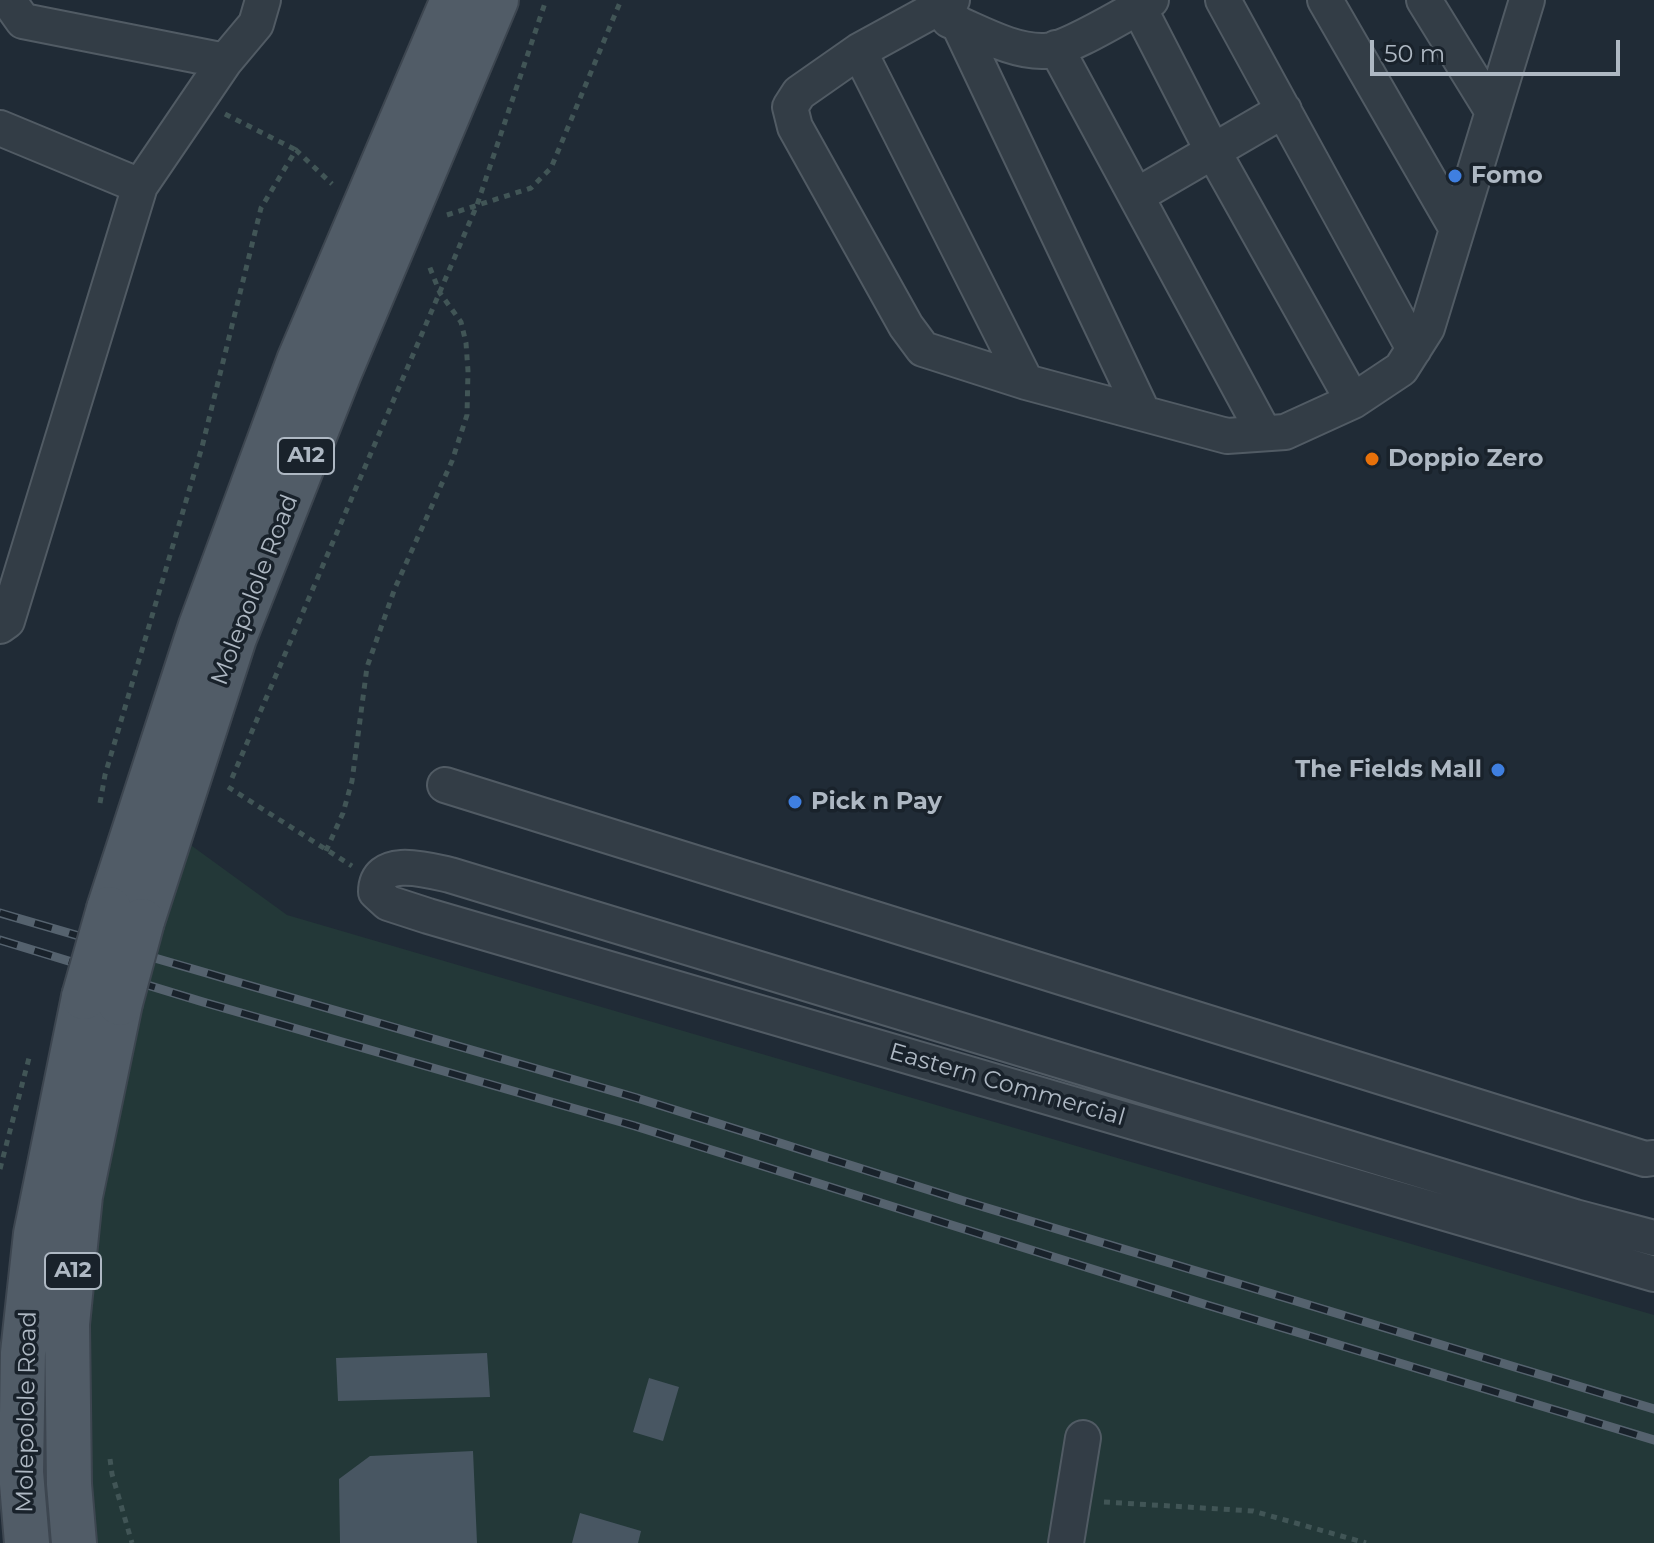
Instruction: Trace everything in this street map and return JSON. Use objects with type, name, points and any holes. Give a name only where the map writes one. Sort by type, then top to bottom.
[{"type":"main road","name":"Molepolole Road","points":[[74,1543],[69,1484],[62,1193],[102,1000],[201,626],[294,376],[453,0]]},
{"type":"main road","name":"Molepolole Road","points":[[126,915],[339,373],[496,0]]},
{"type":"main road","name":"Molepolole Road","points":[[27,1543],[21,1472],[23,1353],[36,1234],[62,1193]]},
{"type":"lane","points":[[8,0],[23,21],[225,61]]},
{"type":"lane","points":[[0,626],[7,621],[140,186],[225,61],[256,24],[263,0]]},
{"type":"lane","points":[[1223,0],[1414,349]]},
{"type":"lane","points":[[1325,0],[1457,229]]},
{"type":"lane","points":[[1424,0],[1493,112]]},
{"type":"lane","points":[[947,12],[859,51],[799,93],[790,107],[795,127],[906,326],[923,349],[1026,382],[1227,436],[1285,432],[1353,401],[1401,369],[1427,328],[1527,0]]},
{"type":"lane","points":[[947,12],[1015,47],[1046,52],[1068,45],[1142,2],[1214,151],[1353,401]]},
{"type":"lane","points":[[947,12],[1143,413]]},
{"type":"lane","points":[[1056,48],[1264,433]]},
{"type":"lane","points":[[859,51],[1026,382]]},
{"type":"lane","points":[[1136,196],[1284,110]]},
{"type":"lane","points":[[0,128],[140,186]]},
{"type":"lane","points":[[445,785],[1645,1159],[1654,1158]]},
{"type":"lane","points":[[377,881],[389,871],[406,867],[450,875],[1545,1208],[1654,1238]]},
{"type":"lane","name":"Eastern Commercial","points":[[377,881],[376,892],[381,899],[428,916],[1654,1274]]},
{"type":"lane","points":[[1066,1543],[1083,1438]]},
{"type":"path","points":[[377,881],[228,787],[477,205],[546,0]]},
{"type":"path","points":[[477,205],[531,188],[551,168],[621,0]]},
{"type":"path","points":[[198,100],[296,150],[335,186]]},
{"type":"path","points":[[97,817],[105,775],[202,447],[261,208],[296,150]]},
{"type":"path","points":[[326,851],[343,813],[352,781],[367,667],[395,588],[452,461],[467,415],[468,371],[464,332],[461,322],[440,293]]},
{"type":"path","points":[[1073,1500],[1253,1511],[1366,1543]]},
{"type":"green space","points":[[181,838],[287,915],[1654,1315],[1654,1543],[89,1543],[88,1195]]},
{"type":"building","points":[[487,1353],[490,1397],[338,1401],[336,1358]]},
{"type":"building","points":[[649,1378],[679,1387],[663,1441],[633,1432]]},
{"type":"building","points":[[473,1451],[477,1543],[340,1543],[339,1479],[370,1456]]},
{"type":"building","points":[[580,1513],[641,1531],[638,1543],[572,1543]]},
{"type":"railway","points":[[0,913],[637,1098],[964,1201],[1654,1409]]},
{"type":"railway","points":[[0,940],[203,1002],[635,1126],[1207,1305],[1654,1440]]},
{"type":"place","name":"Fomo","points":[[1455,176]]},
{"type":"place","name":"Doppio Zero","points":[[1372,459]]},
{"type":"place","name":"The Fields Mall","points":[[1498,770]]},
{"type":"place","name":"Pick n Pay","points":[[795,802]]}]
